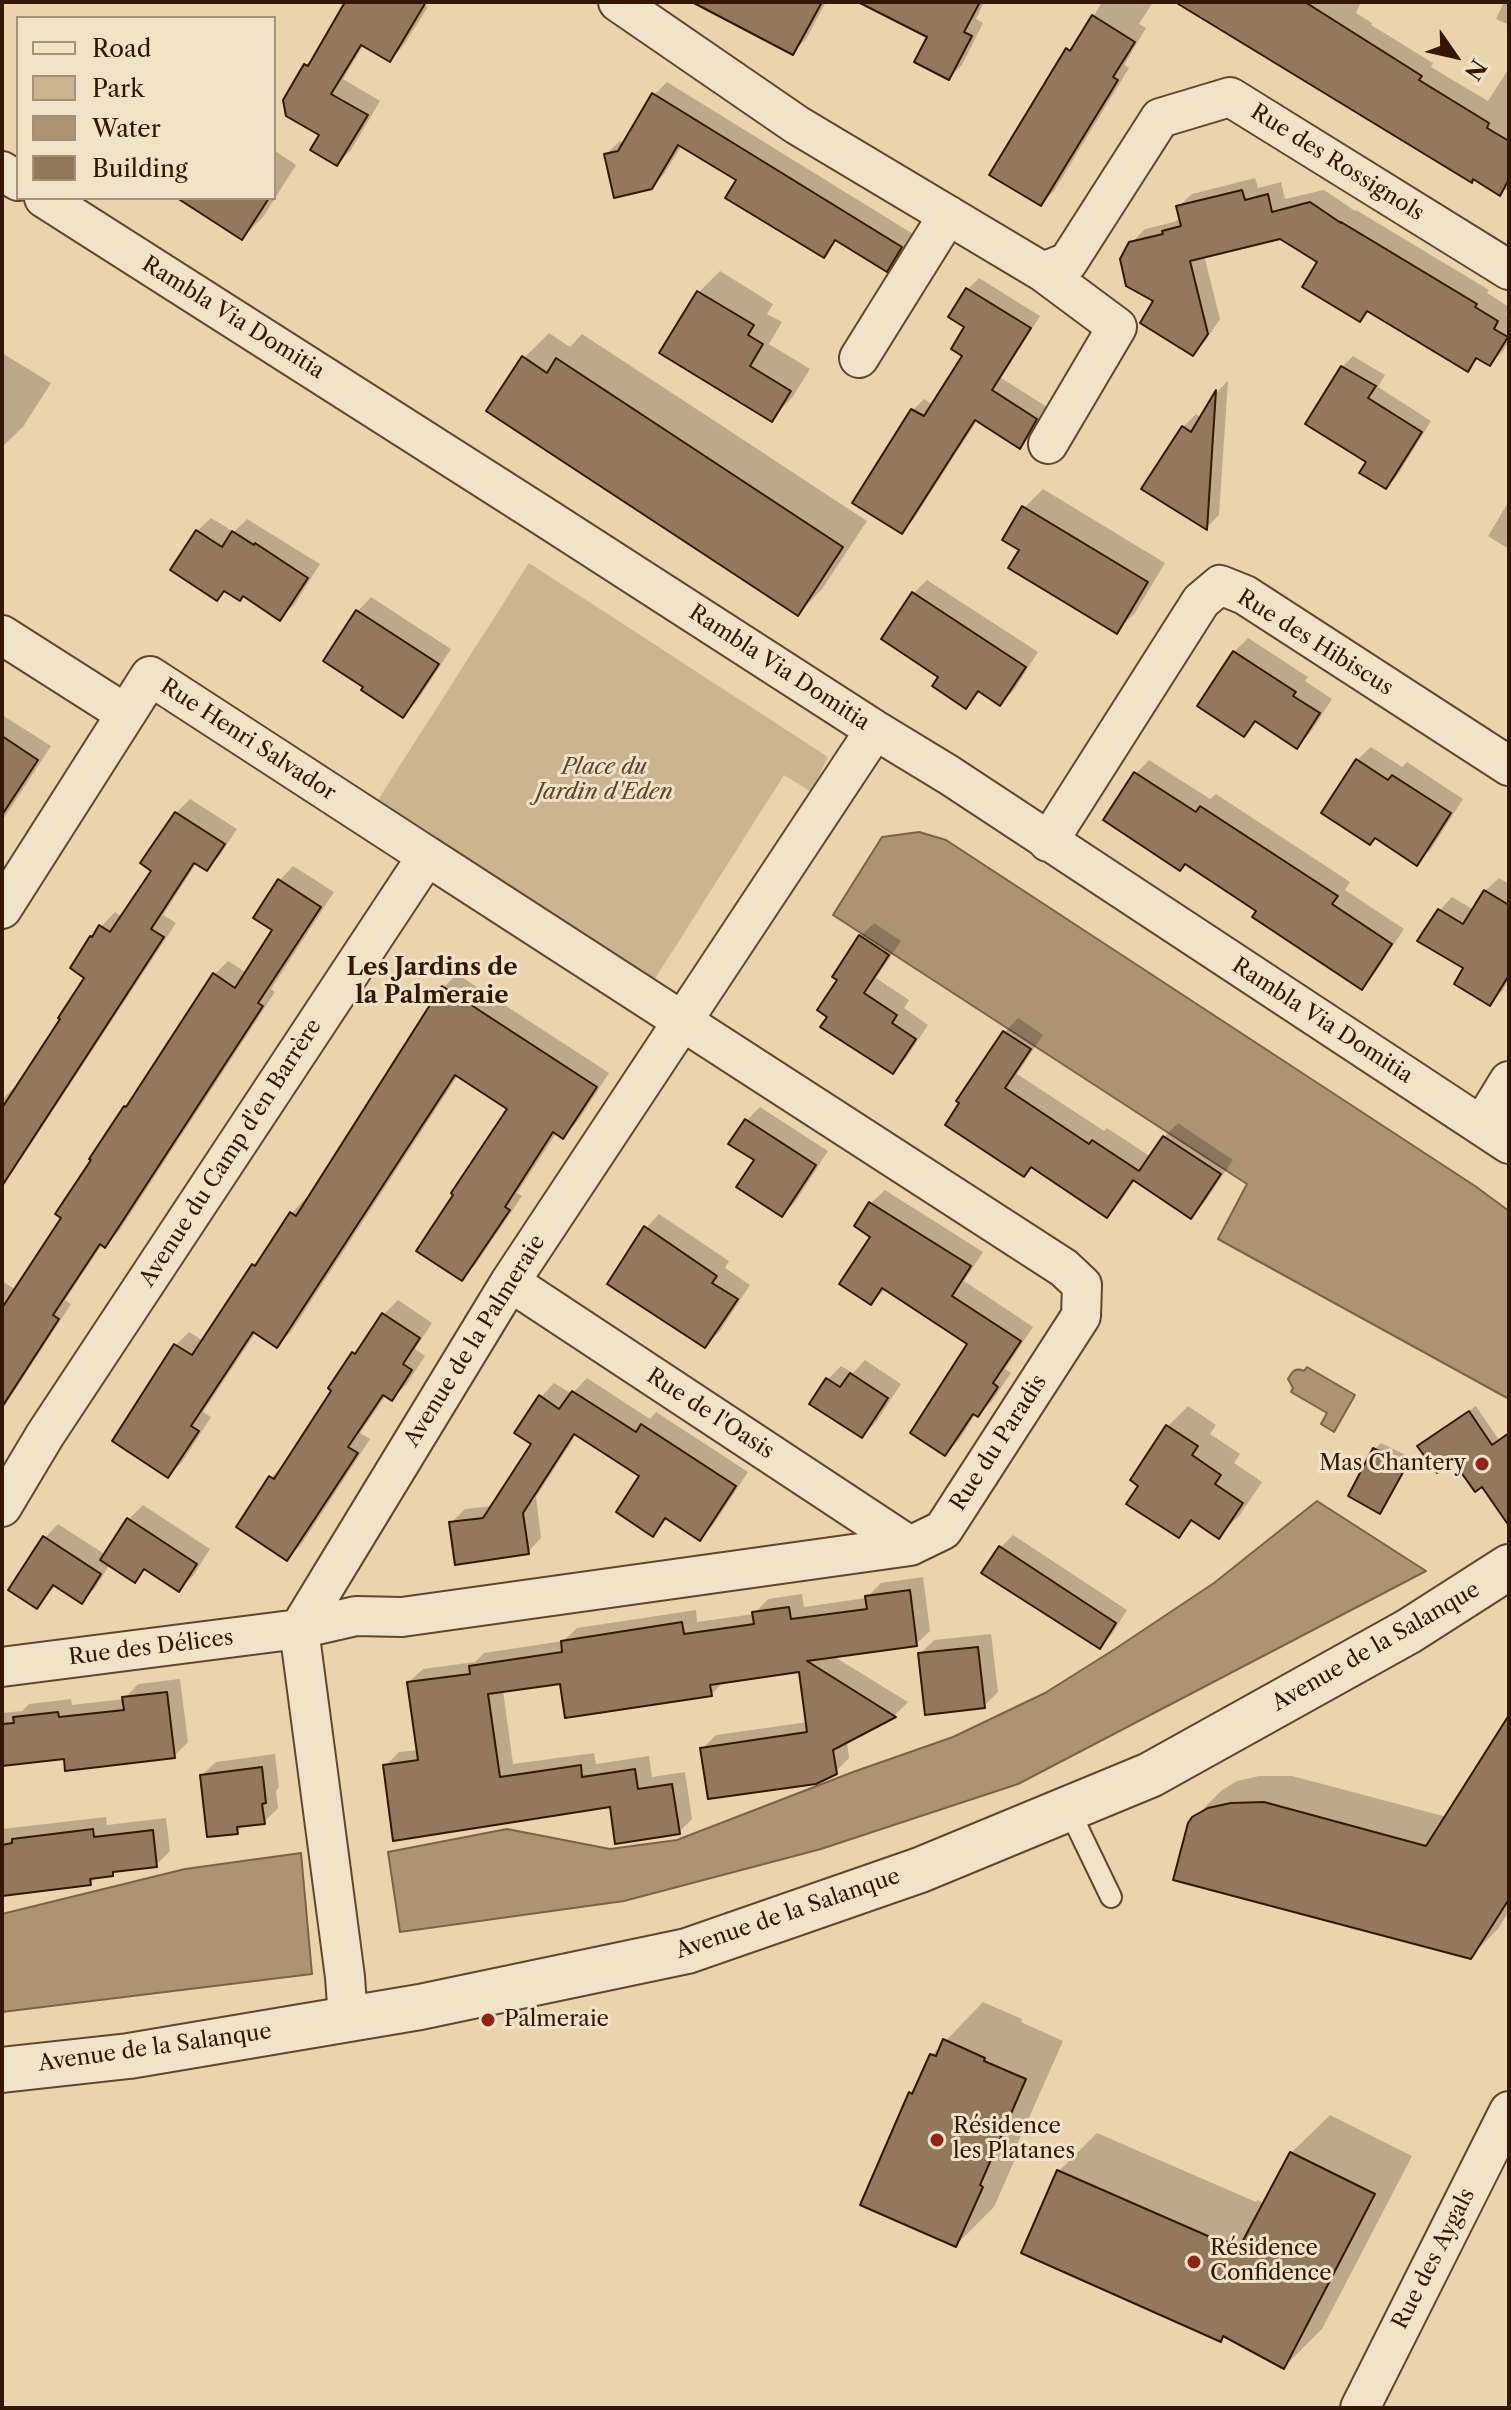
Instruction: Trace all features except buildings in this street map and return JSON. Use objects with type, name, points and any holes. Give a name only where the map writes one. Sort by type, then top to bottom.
[{"type":"street","points":[[618,2],[797,125],[1043,272],[1117,327],[1048,444]]},
{"type":"street","name":"Rue des Rossignols","points":[[1043,272],[1068,262],[1160,118],[1230,97],[1509,270]]},
{"type":"street","name":"Rambla Via Domitia","points":[[47,200],[949,775],[1495,1135]]},
{"type":"street","points":[[859,358],[948,215]]},
{"type":"street","name":"Rue des Hibiscus","points":[[1048,842],[1201,601],[1220,585],[1245,595],[1509,766]]},
{"type":"street","points":[[2,635],[126,714],[2,909]]},
{"type":"street","name":"Rue Henri Salvador","points":[[126,714],[150,676],[427,856]]},
{"type":"street","name":"Avenue de la Palmeraie","points":[[299,1629],[510,1282],[875,730]]},
{"type":"street","points":[[427,856],[682,1023]]},
{"type":"street","name":"Avenue du Camp d'en Barrère","points":[[2,1507],[45,1435],[427,856]]},
{"type":"street","name":"Rue du Paradis","points":[[299,1629],[356,1616],[402,1617],[910,1546],[943,1530],[1081,1316],[1082,1285],[1064,1268],[682,1023]]},
{"type":"street","points":[[1495,1135],[1509,1081]]},
{"type":"street","name":"Rue de l'Oasis","points":[[510,1282],[910,1546]]},
{"type":"street","name":"Avenue de la Salanque","points":[[2,2070],[129,2056],[420,2007],[687,1951],[920,1870],[1150,1775],[1409,1631],[1509,1567]]},
{"type":"street","points":[[299,1629],[348,2019]]},
{"type":"street","name":"Rue des Délices","points":[[2,1667],[299,1629]]},
{"type":"street","name":"Rue des Aygals","points":[[1360,2408],[1509,2111]]},
{"type":"lane","points":[[1068,1808],[1111,1897]]},
{"type":"green space","name":"Place du Jardin d'Eden","points":[[529,563],[828,757],[811,792],[784,775],[653,982],[376,803]]},
{"type":"water","points":[[919,832],[946,840],[1509,1211],[1509,1399],[1218,1239],[1247,1184],[833,915],[882,837]]},
{"type":"water","points":[[1307,1367],[1355,1395],[1334,1432],[1321,1424],[1327,1413],[1291,1392],[1293,1388],[1289,1376]]},
{"type":"water","points":[[1317,1501],[1426,1571],[1018,1784],[821,1849],[624,1901],[400,1932],[388,1852],[507,1829],[610,1849],[677,1840],[953,1737],[1045,1693],[1115,1649],[1214,1583]]},
{"type":"water","points":[[301,1853],[312,1974],[2,2012],[2,1914],[185,1869]]},
{"type":"place","name":"Mas Chantery","points":[[1482,1464]]},
{"type":"place","name":"Palmeraie","points":[[488,2020]]},
{"type":"place","name":"Résidence les Platanes","points":[[937,2140]]},
{"type":"place","name":"Résidence Confidence","points":[[1194,2262]]},
{"type":"district","name":"Les Jardins de la Palmeraie","points":[[432,982]]}]
